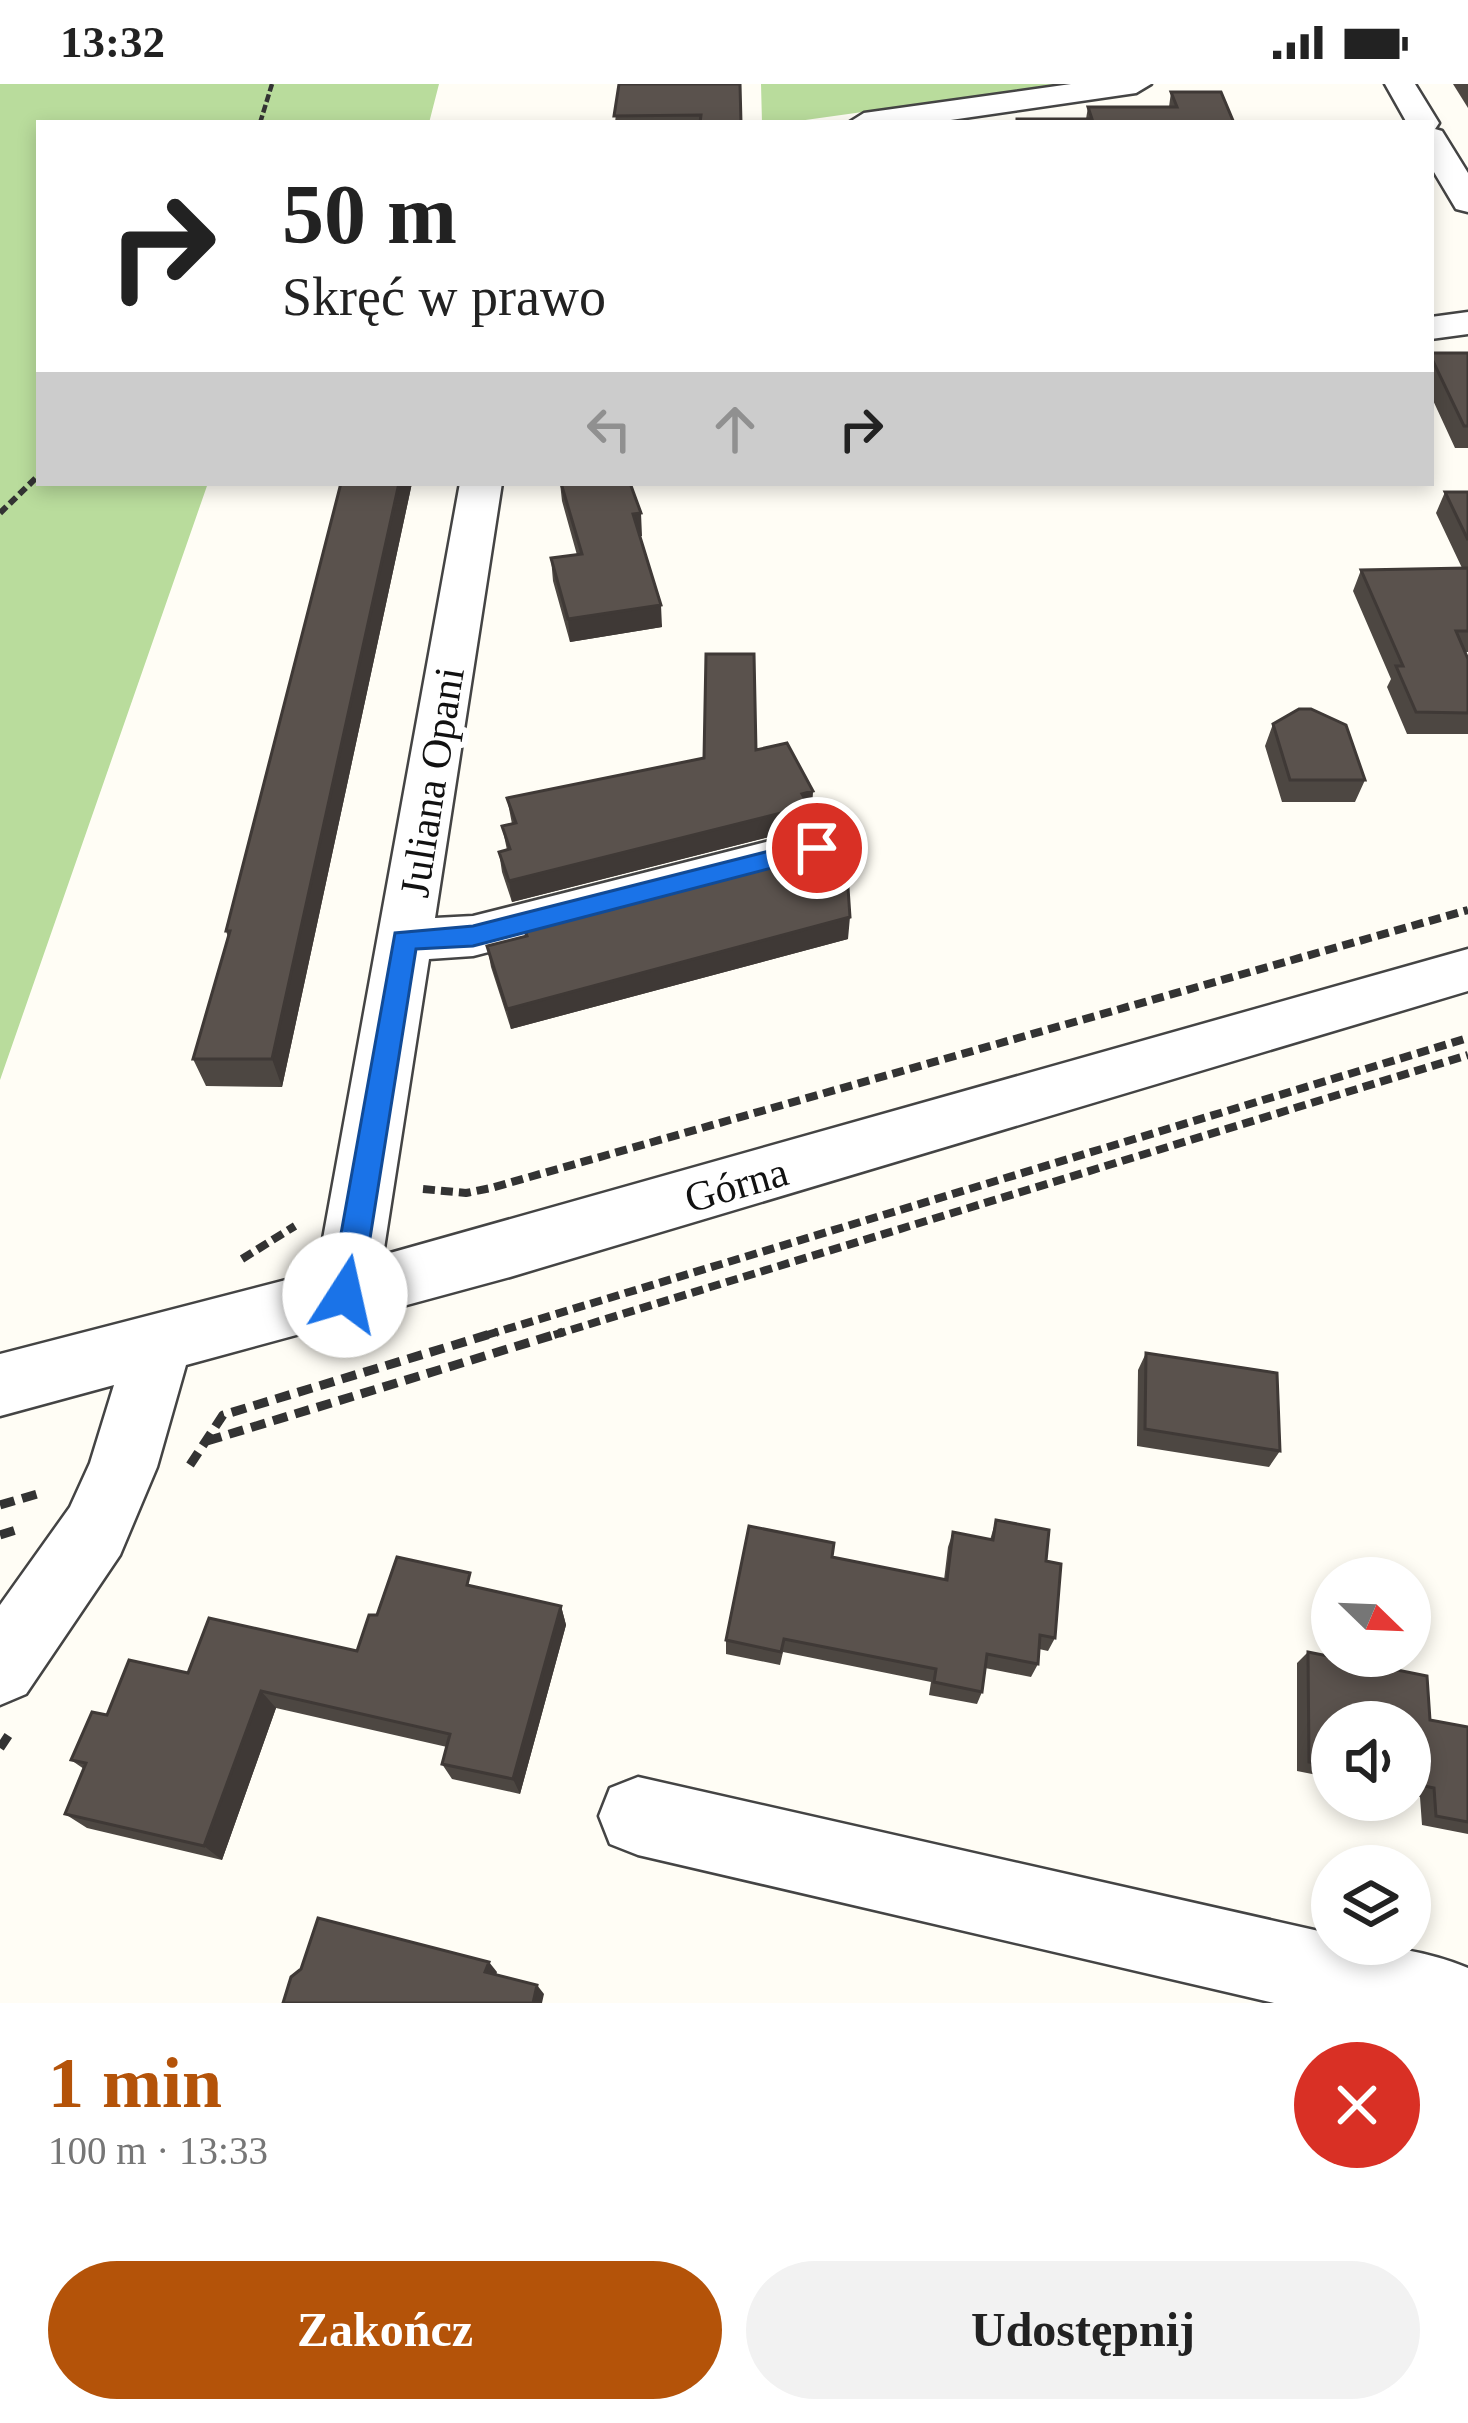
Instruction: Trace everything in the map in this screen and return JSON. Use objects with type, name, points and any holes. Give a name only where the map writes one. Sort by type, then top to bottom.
[{"type":"street","points":[[907,120],[1048,110],[1136,84]]},
{"type":"street","points":[[1400,84],[1421,120]]},
{"type":"street","points":[[1434,143],[1468,206],[1434,209]]},
{"type":"street","points":[[1434,328],[1468,322]]},
{"type":"street","name":"Juliana Opani","points":[[345,1295],[480,486]]},
{"type":"street","points":[[404,940],[473,936],[817,848]]},
{"type":"street","name":"Górna","points":[[0,1384],[345,1295],[1468,970]]},
{"type":"street","points":[[0,1668],[95,1531],[123,1467],[159,1345]]},
{"type":"street","points":[[638,1816],[1453,2003]]},
{"type":"path","points":[[261,120],[272,84]]},
{"type":"path","points":[[0,513],[36,478]]},
{"type":"path","points":[[233,1265],[312,1215],[362,1198],[404,1187],[466,1193],[491,1188],[1468,910]]},
{"type":"path","points":[[0,1535],[180,1479],[223,1415],[1468,1038]]},
{"type":"path","points":[[206,1442],[1468,1055]]},
{"type":"green space","points":[[0,84],[439,84],[430,120],[36,120],[36,486],[207,486],[0,1080]]},
{"type":"green space","points":[[761,84],[1062,84],[805,120],[762,120]]},
{"type":"building","points":[[619,84],[740,84],[741,120],[700,120],[701,115],[614,116]]},
{"type":"building","points":[[1171,92],[1221,92],[1233,120],[1017,120],[1092,119],[1088,107],[1177,107]]},
{"type":"building","points":[[1434,353],[1468,353],[1468,426],[1434,363]]},
{"type":"building","points":[[340,486],[398,486],[272,1059],[193,1059],[230,931],[226,931]]},
{"type":"building","points":[[562,486],[631,486],[641,513],[633,514],[661,605],[568,619],[551,558],[582,554]]},
{"type":"building","points":[[1445,492],[1468,492],[1468,540]]},
{"type":"building","points":[[1468,568],[1468,631],[1456,631],[1468,659],[1468,713],[1416,712],[1396,666],[1403,666],[1361,570]]},
{"type":"building","points":[[706,654],[754,654],[756,750],[787,743],[813,791],[802,794],[809,806],[509,881],[499,852],[510,849],[502,826],[516,823],[507,798],[704,758]]},
{"type":"building","points":[[1299,709],[1311,709],[1346,725],[1365,780],[1290,780],[1273,724]]},
{"type":"building","points":[[832,846],[847,873],[850,917],[507,1009],[487,946],[527,936],[523,925]]},
{"type":"building","points":[[1146,1353],[1277,1373],[1280,1451],[1145,1429]]},
{"type":"building","points":[[996,1520],[1049,1530],[1046,1561],[1061,1564],[1055,1638],[1040,1635],[1038,1664],[987,1654],[982,1692],[934,1682],[936,1669],[784,1639],[781,1652],[726,1640],[749,1526],[834,1543],[832,1557],[947,1580],[953,1532],[993,1540]]},
{"type":"building","points":[[397,1557],[470,1573],[467,1585],[561,1606],[513,1779],[442,1764],[450,1734],[261,1691],[204,1846],[65,1814],[86,1763],[71,1760],[92,1712],[107,1715],[129,1660],[188,1673],[209,1618],[357,1651],[369,1615],[377,1615]]},
{"type":"building","points":[[1308,1652],[1311,1677],[1427,1677],[1429,1701],[1311,1701],[1309,1762]]},
{"type":"building","points":[[1431,1720],[1468,1727],[1468,1822],[1436,1816]]},
{"type":"building","points":[[318,1918],[489,1962],[485,1972],[537,1985],[533,2003],[283,2003],[291,1977],[301,1969]]},
{"type":"route","points":[[345,1295],[404,940],[473,936],[817,848]]}]
